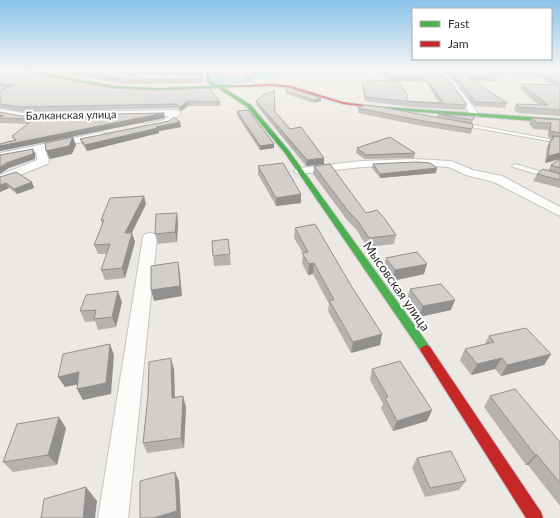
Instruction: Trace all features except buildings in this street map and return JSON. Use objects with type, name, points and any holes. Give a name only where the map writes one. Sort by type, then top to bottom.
[{"type":"street","name":"Мысовская улица","points":[[230,93],[248,106],[300,171],[432,360],[535,518]]},
{"type":"street","points":[[310,93],[343,103],[412,111],[560,121]]},
{"type":"street","points":[[459,93],[475,116]]},
{"type":"street","name":"Балканская улица","points":[[0,112],[23,116],[177,113],[167,122],[137,128]]},
{"type":"street","points":[[0,156],[115,133]]},
{"type":"street","points":[[0,179],[43,162],[40,148]]},
{"type":"street","points":[[300,171],[362,164],[415,162],[451,164],[470,173],[498,179],[560,212]]},
{"type":"street","points":[[113,518],[150,237]]},
{"type":"lane","points":[[343,103],[420,117]]},
{"type":"lane","points":[[459,124],[560,142]]},
{"type":"lane","points":[[515,166],[560,179]]},
{"type":"traffic: fast","points":[[231,93],[249,106],[287,152],[426,350]]},
{"type":"traffic: fast","points":[[384,108],[560,121]]},
{"type":"traffic: jam","points":[[310,93],[343,103],[384,108]]},
{"type":"traffic: jam","points":[[426,350],[535,518]]}]
